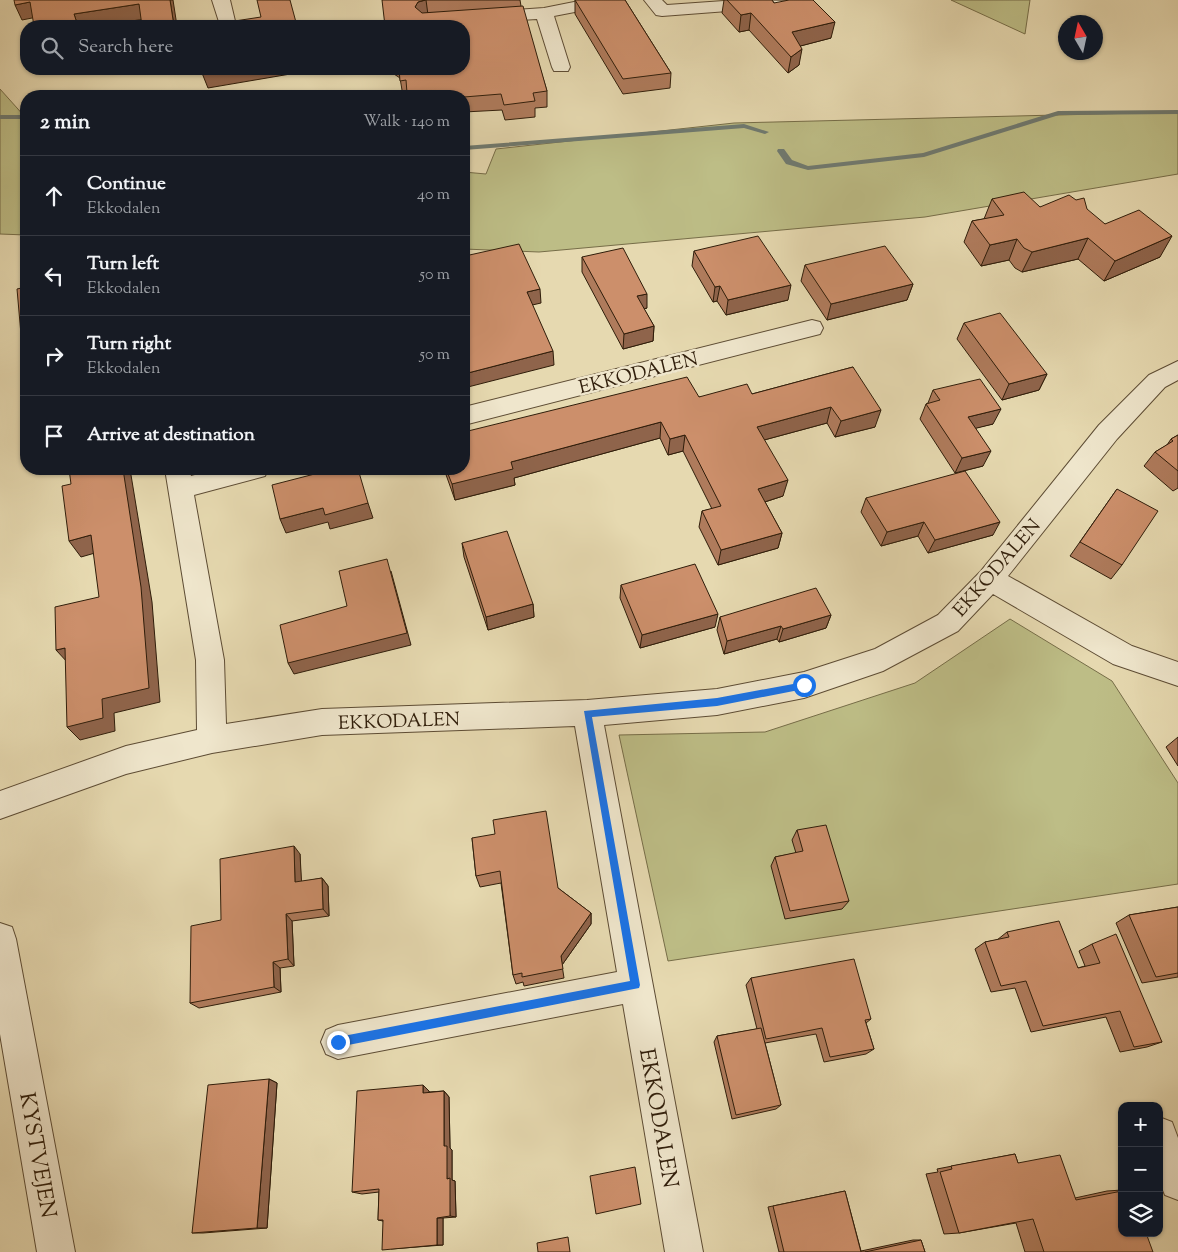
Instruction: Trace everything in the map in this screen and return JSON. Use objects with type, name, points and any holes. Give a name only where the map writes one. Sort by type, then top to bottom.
[{"type":"street","points":[[221,0],[226,20]]},
{"type":"street","points":[[476,18],[544,12],[611,0]]},
{"type":"street","points":[[653,0],[662,11],[793,1]]},
{"type":"street","points":[[544,12],[561,67]]},
{"type":"street","name":"EKKODALEN","points":[[470,414],[812,328]]},
{"type":"street","name":"EKKODALEN","points":[[0,805],[126,760],[212,740],[322,722],[587,714],[717,702],[813,682],[883,658],[948,623],[990,579],[1108,432],[1157,381],[1178,369]]},
{"type":"street","points":[[205,475],[179,478],[210,660],[212,740]]},
{"type":"street","points":[[990,579],[1123,655],[1178,674]]},
{"type":"street","name":"EKKODALEN","points":[[587,714],[684,1252]]},
{"type":"street","name":"KYSTVEJEN","points":[[0,940],[56,1252]]},
{"type":"street","points":[[338,1042],[636,985]]},
{"type":"street","points":[[1163,1145],[1178,1182]]},
{"type":"green space","points":[[951,0],[1030,0],[1025,34]]},
{"type":"green space","points":[[0,89],[20,111],[20,235],[0,234]]},
{"type":"green space","points":[[1178,112],[1178,174],[925,217],[539,252],[470,249],[470,173],[486,174],[496,149],[734,123]]},
{"type":"green space","points":[[1010,619],[1112,681],[1178,783],[1178,884],[668,961],[619,735],[765,732],[915,683]]},
{"type":"building","points":[[14,0],[170,0],[173,20],[141,20],[139,4],[74,14],[76,20],[33,20],[30,2],[15,5]]},
{"type":"building","points":[[257,0],[290,0],[295,20],[241,20],[261,17]]},
{"type":"building","points":[[382,0],[425,0],[418,2],[415,7],[422,13],[523,6],[547,91],[533,93],[535,101],[504,105],[501,94],[470,97],[470,90],[407,90],[406,80],[400,81],[400,75],[470,75],[470,20],[384,20]]},
{"type":"building","points":[[575,0],[625,0],[671,73],[623,79]]},
{"type":"building","points":[[727,0],[772,0],[774,3],[789,0],[813,0],[835,22],[792,32],[802,49],[791,57],[751,13],[741,15]]},
{"type":"building","points":[[1024,192],[1040,207],[1069,195],[1076,200],[1084,198],[1087,209],[1105,224],[1139,210],[1172,236],[1115,261],[1088,238],[1032,252],[1024,248],[1017,239],[990,245],[972,221],[1004,215],[992,199]]},
{"type":"building","points":[[758,236],[791,285],[728,300],[720,286],[715,287],[694,251]]},
{"type":"building","points":[[519,244],[540,289],[527,292],[553,351],[470,372],[470,255]]},
{"type":"building","points":[[885,246],[913,284],[831,304],[805,265]]},
{"type":"building","points":[[623,248],[647,294],[637,296],[654,326],[624,334],[582,257]]},
{"type":"building","points":[[20,288],[20,323],[17,289]]},
{"type":"building","points":[[1000,313],[1047,374],[1009,384],[964,323]]},
{"type":"building","points":[[853,367],[881,410],[841,421],[831,407],[757,427],[788,480],[758,489],[782,533],[721,550],[702,511],[721,506],[685,435],[670,439],[661,422],[511,462],[513,469],[452,484],[448,475],[470,475],[470,431],[687,377],[699,397],[747,384],[752,394]]},
{"type":"building","points":[[980,379],[1001,409],[968,417],[991,451],[962,458],[926,404],[940,400],[933,390]]},
{"type":"building","points":[[1178,435],[1178,471],[1155,452],[1173,441],[1171,439]]},
{"type":"building","points":[[965,471],[1000,522],[935,540],[924,522],[887,532],[866,498]]},
{"type":"building","points":[[70,475],[124,475],[141,587],[149,688],[102,699],[103,718],[67,727],[65,648],[56,650],[55,607],[99,597],[91,535],[69,541],[62,486],[71,484]]},
{"type":"building","points":[[311,475],[360,475],[368,503],[325,515],[323,508],[280,519],[272,485]]},
{"type":"building","points":[[1117,489],[1158,511],[1122,565],[1080,542]]},
{"type":"building","points":[[507,531],[533,604],[486,617],[462,543]]},
{"type":"building","points":[[387,559],[407,633],[288,663],[280,625],[347,606],[339,571]]},
{"type":"building","points":[[695,564],[718,614],[642,635],[621,585]]},
{"type":"building","points":[[816,588],[831,615],[783,629],[781,626],[727,641],[720,617]]},
{"type":"building","points":[[546,811],[558,888],[591,913],[561,956],[563,969],[522,977],[522,973],[513,975],[500,871],[476,876],[472,838],[495,834],[493,820]]},
{"type":"building","points":[[826,825],[849,901],[790,911],[775,857],[803,851],[797,830]]},
{"type":"building","points":[[294,846],[295,882],[322,878],[323,909],[286,914],[288,959],[273,962],[274,987],[190,1003],[191,926],[221,920],[220,859]]},
{"type":"building","points":[[1178,907],[1178,973],[1156,977],[1129,915]]},
{"type":"building","points":[[1059,921],[1078,968],[1100,963],[1092,944],[1116,934],[1162,1042],[1134,1047],[1120,1011],[1043,1026],[1026,981],[1001,986],[985,942],[1009,937],[1007,932]]},
{"type":"building","points":[[854,959],[871,1019],[865,1020],[874,1049],[830,1057],[822,1028],[766,1039],[751,978]]},
{"type":"building","points":[[761,1028],[781,1105],[736,1115],[717,1036]]},
{"type":"building","points":[[269,1079],[257,1228],[192,1233],[208,1085]]},
{"type":"building","points":[[423,1085],[423,1093],[444,1091],[444,1146],[447,1146],[447,1179],[450,1178],[450,1216],[437,1218],[437,1245],[382,1250],[383,1220],[378,1220],[379,1189],[352,1192],[357,1091]]},
{"type":"building","points":[[1015,1154],[1018,1163],[1060,1155],[1076,1200],[1118,1192],[1118,1237],[1147,1237],[1153,1252],[1044,1252],[1033,1219],[959,1233],[940,1172],[952,1169],[951,1166]]},
{"type":"building","points":[[635,1167],[641,1204],[596,1214],[590,1176]]},
{"type":"building","points":[[845,1191],[861,1252],[784,1252],[773,1206]]},
{"type":"building","points":[[568,1237],[570,1252],[538,1252],[537,1243]]},
{"type":"building","points":[[921,1240],[925,1252],[865,1252]]},
{"type":"waterway","points":[[781,151],[789,162],[808,168],[924,155],[1058,113],[1178,112]]},
{"type":"waterway","points":[[0,117],[20,117]]},
{"type":"waterway","points":[[470,148],[744,126],[765,132]]},
{"type":"route","points":[[338,1042],[636,985],[587,714],[717,702],[804,685]]}]
